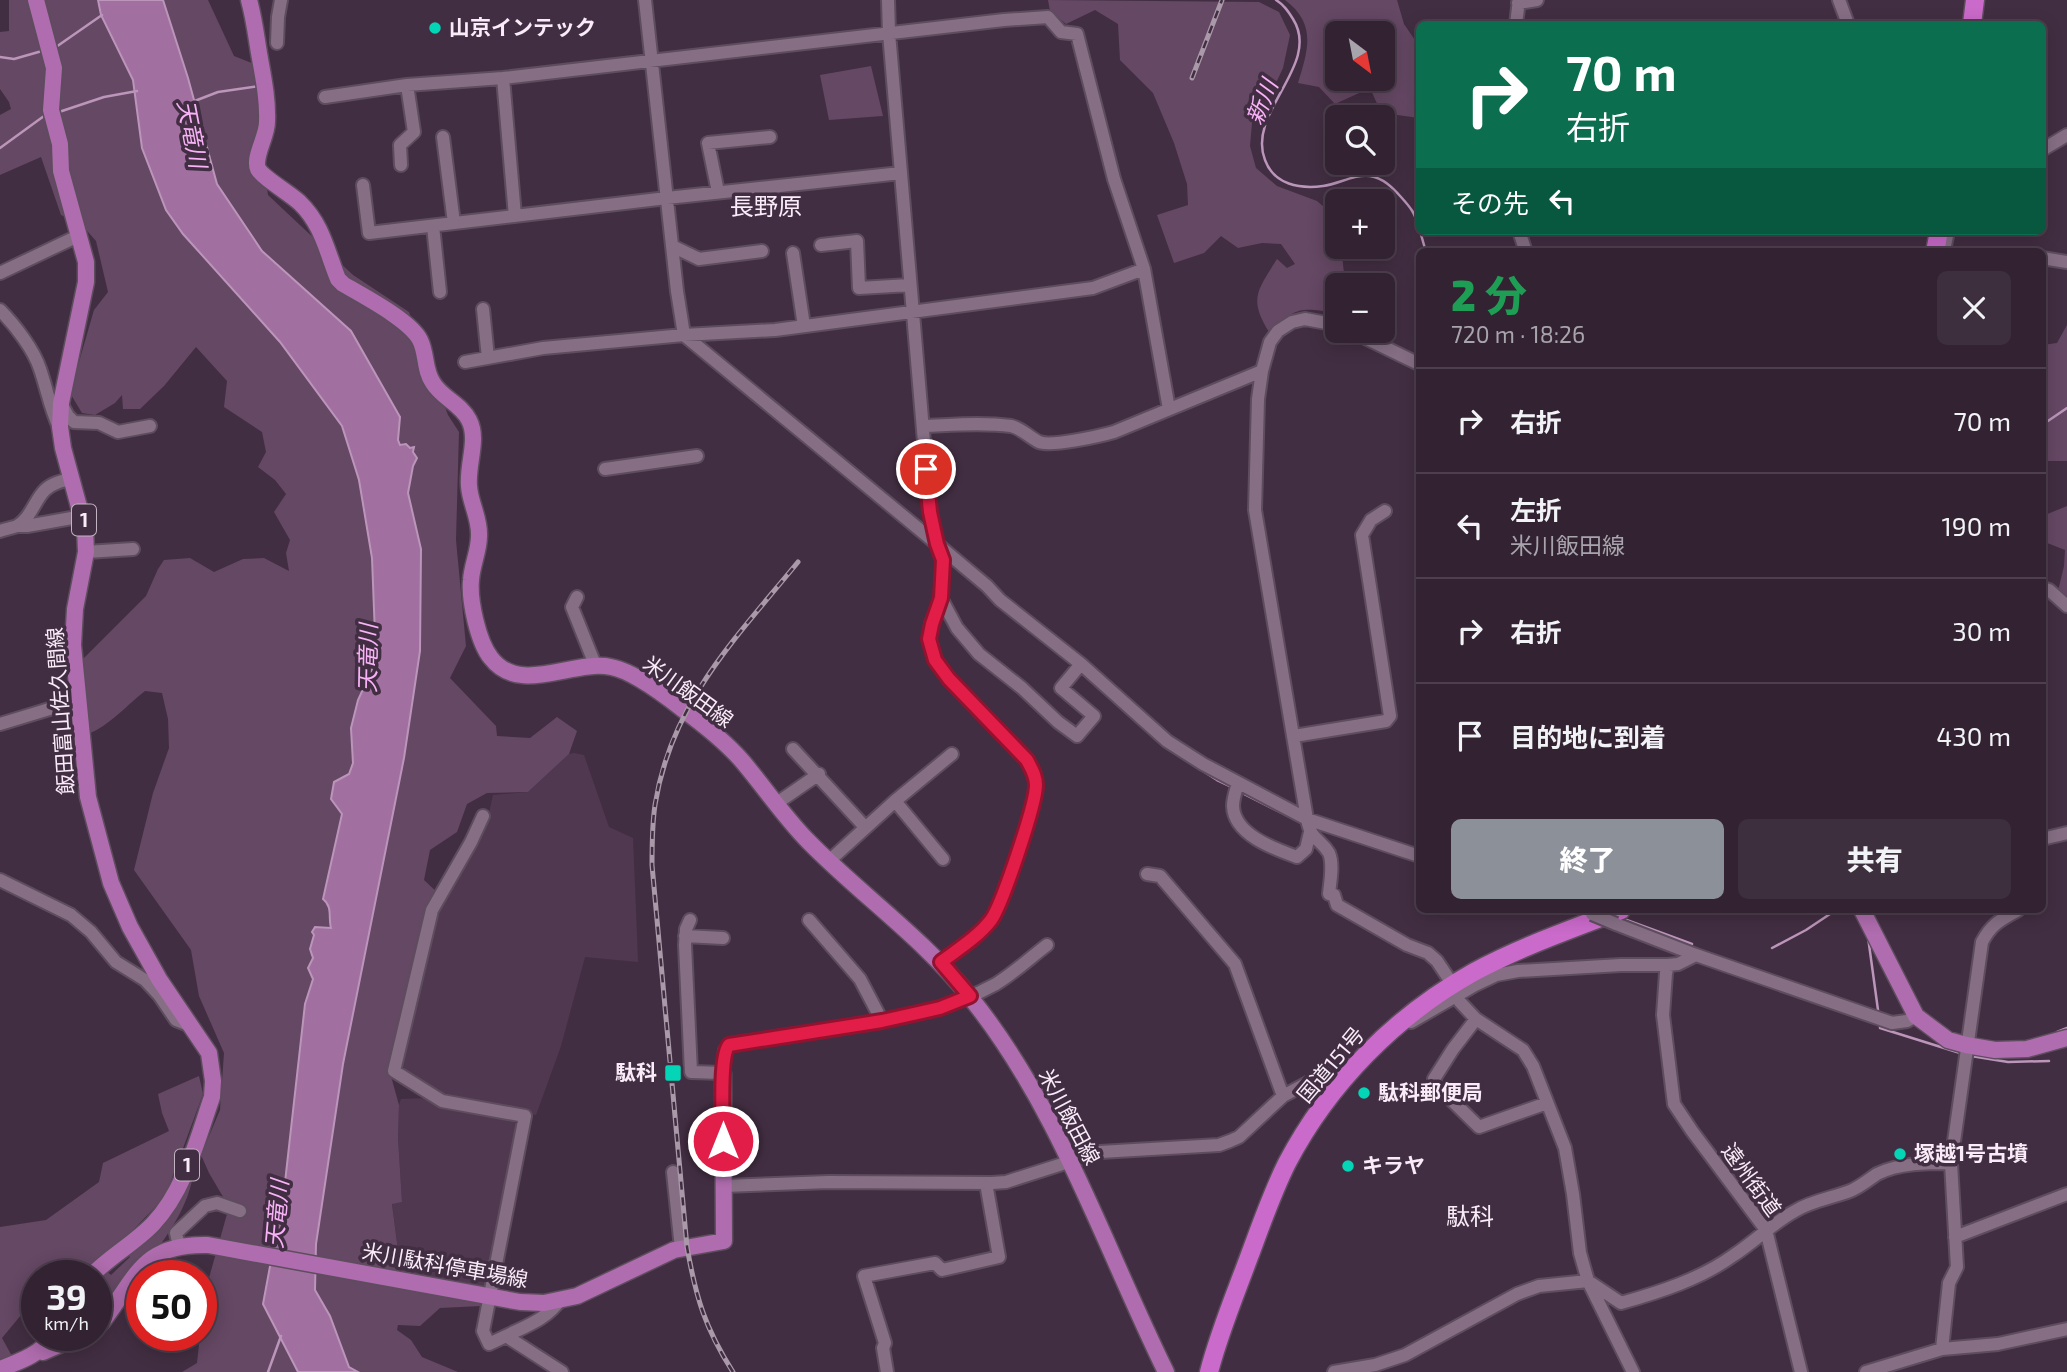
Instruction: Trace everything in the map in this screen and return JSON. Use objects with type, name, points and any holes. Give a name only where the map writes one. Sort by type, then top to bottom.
[{"type":"highway","points":[[1972,21],[1976,0]]},
{"type":"highway","name":"国道151号","points":[[1209,1372],[1271,1198],[1288,1163],[1325,1102],[1355,1065],[1401,1022],[1453,989],[1474,972],[1528,947],[1619,917]]},
{"type":"main road","name":"飯田富山佐久間線","points":[[36,0],[54,68],[51,110],[60,144],[61,171],[86,262],[86,282],[61,403],[60,428],[71,479],[83,516],[86,552],[75,609],[74,645],[88,797],[111,883],[130,927],[159,979],[209,1053],[213,1081],[212,1097],[174,1198],[166,1210],[137,1239],[111,1260]]},
{"type":"main road","name":"米川飯田線","points":[[249,0],[268,105],[265,138],[257,159],[257,167],[262,174],[300,202],[313,218],[325,240],[338,279],[393,314],[417,335],[431,380],[447,400],[467,415],[473,429],[469,491],[480,534],[470,581],[483,646],[496,665],[511,674],[523,676],[611,667],[655,690],[726,744],[809,843],[941,962],[970,996],[1013,1059],[1071,1162],[1142,1325],[1166,1372]]},
{"type":"main road","points":[[1864,913],[1916,1016],[1948,1040],[1995,1050],[2027,1049],[2067,1038]]},
{"type":"main road","name":"米川駄科停車場線","points":[[112,1306],[145,1264],[162,1252],[179,1246],[208,1245],[228,1248],[520,1302],[544,1303],[577,1296],[681,1248],[724,1241],[723,1073]]},
{"type":"main road","points":[[33,1355],[40,1351]]},
{"type":"main road","points":[[0,1369],[43,1351]]},
{"type":"street","points":[[277,43],[281,0]]},
{"type":"street","points":[[645,0],[684,335],[937,544],[1000,600],[1081,664],[1167,741],[1308,825],[1416,855]]},
{"type":"street","points":[[888,0],[930,512],[943,560],[941,598],[929,639],[935,660],[949,679],[1027,760],[1036,784],[1018,849],[1000,902],[991,919],[941,962]]},
{"type":"street","points":[[1516,21],[1518,2],[1537,0]]},
{"type":"street","points":[[1839,0],[1847,21]]},
{"type":"street","points":[[326,97],[407,85],[503,78],[1048,17],[1061,32],[1077,34],[1114,178],[1144,269],[1169,409]]},
{"type":"street","points":[[503,78],[515,216]]},
{"type":"street","points":[[401,165],[401,145],[414,132],[407,85]]},
{"type":"street","points":[[2046,148],[2067,135]]},
{"type":"street","points":[[443,137],[454,223]]},
{"type":"street","points":[[718,192],[708,144],[770,137]]},
{"type":"street","points":[[363,185],[369,233],[901,173]]},
{"type":"street","points":[[433,226],[440,292]]},
{"type":"street","points":[[0,273],[78,236]]},
{"type":"street","points":[[821,244],[857,241],[859,288],[910,285]]},
{"type":"street","points":[[673,246],[699,259],[762,251]]},
{"type":"street","points":[[793,253],[804,326]]},
{"type":"street","points":[[2046,259],[2067,262]]},
{"type":"street","points":[[465,362],[543,348],[775,330],[1093,288],[1144,269]]},
{"type":"street","points":[[483,309],[488,358]]},
{"type":"street","points":[[0,310],[13,323],[39,366],[51,411],[60,428]]},
{"type":"street","points":[[1238,783],[1233,807],[1238,823],[1264,845],[1297,857],[1306,849],[1308,825],[1255,510],[1258,399],[1270,342],[1278,331],[1292,321],[1305,319],[1325,323]]},
{"type":"street","points":[[1376,343],[1416,363]]},
{"type":"street","points":[[923,426],[970,424],[1016,427],[1046,444],[1114,432],[1262,371]]},
{"type":"street","points":[[61,403],[74,422],[99,423],[118,432],[150,426]]},
{"type":"street","points":[[605,469],[697,456]]},
{"type":"street","points":[[17,526],[32,512],[46,489],[71,479]]},
{"type":"street","points":[[1294,736],[1386,721],[1390,716],[1362,535],[1371,520],[1385,511]]},
{"type":"street","points":[[0,531],[83,516]]},
{"type":"street","points":[[86,552],[133,549]]},
{"type":"street","points":[[2046,590],[2067,606]]},
{"type":"street","points":[[577,597],[572,607],[596,667]]},
{"type":"street","points":[[941,598],[957,628],[979,654],[1077,736],[1094,716],[1061,688],[1081,664]]},
{"type":"street","points":[[0,724],[79,700]]},
{"type":"street","points":[[793,749],[866,827]]},
{"type":"street","points":[[830,861],[895,801],[952,754]]},
{"type":"street","points":[[777,803],[819,774]]},
{"type":"street","points":[[895,801],[943,859]]},
{"type":"street","points":[[483,816],[432,910],[394,1071],[442,1101],[525,1116],[483,1331],[489,1344],[545,1317],[560,1300]]},
{"type":"street","points":[[1308,825],[1329,854],[1329,894],[1334,895],[1337,905],[1428,953],[1437,961],[1453,989],[1476,1019],[1523,1050],[1533,1066],[1565,1148],[1580,1252],[1588,1282],[1633,1372]]},
{"type":"street","points":[[2046,838],[2067,833]]},
{"type":"street","points":[[1147,874],[1160,876],[1235,964],[1283,1096]]},
{"type":"street","points":[[0,882],[14,885],[81,922],[116,962],[145,980],[176,1020],[191,1026]]},
{"type":"street","points":[[1593,913],[1619,917],[1696,955],[1892,1023],[1907,1021],[1916,1016]]},
{"type":"street","points":[[1942,1349],[1949,1283],[1958,1267],[1951,1163],[1982,942],[1988,930],[2012,913]]},
{"type":"street","points":[[691,920],[685,936],[691,1072],[723,1073],[725,1050],[732,1044],[882,1021],[940,1008],[1004,978],[1047,945]]},
{"type":"street","points":[[809,920],[860,979],[882,1021]]},
{"type":"street","points":[[685,936],[723,938]]},
{"type":"street","points":[[1453,989],[1518,971],[1608,965],[1668,965],[1678,964],[1696,955]]},
{"type":"street","name":"遠州街道","points":[[1668,965],[1664,1015],[1674,1104],[1766,1230],[1801,1372]]},
{"type":"street","points":[[1476,1019],[1452,1049],[1434,1079],[1435,1084],[1479,1127],[1547,1102]]},
{"type":"street","points":[[724,1186],[840,1182],[1006,1182],[1100,1152],[1219,1145],[1239,1137],[1283,1096],[1328,1072],[1355,1065]]},
{"type":"street","points":[[1334,1372],[1376,1365],[1405,1355],[1517,1294],[1539,1286],[1588,1282],[1621,1303],[1633,1300],[1706,1272],[1733,1256],[1796,1210],[1853,1190],[1879,1173],[1923,1163],[1951,1163]]},
{"type":"street","points":[[673,1172],[681,1248]]},
{"type":"street","points":[[887,1372],[883,1348],[885,1343],[864,1276],[935,1263],[942,1270],[999,1257],[986,1183]]},
{"type":"street","points":[[1955,1237],[2067,1194]]},
{"type":"street","points":[[179,1246],[177,1233],[205,1206],[218,1203],[240,1211]]},
{"type":"street","points":[[1866,1372],[1942,1349],[1998,1344],[2067,1329]]},
{"type":"street","points":[[506,1336],[562,1372]]},
{"type":"shaded area","points":[[9,0],[98,0],[101,15],[133,80],[142,148],[183,234],[280,342],[342,426],[359,480],[372,558],[376,661],[358,700],[351,728],[353,763],[349,774],[331,799],[342,814],[323,898],[329,909],[332,929],[321,927],[312,945],[313,958],[308,968],[313,979],[305,1004],[284,1191],[263,1304],[298,1372],[182,1372],[197,1363],[198,1351],[217,1351],[217,1260],[214,1260],[229,1207],[201,1155],[220,1110],[224,1053],[199,996],[191,950],[134,870],[153,793],[169,748],[168,719],[162,693],[145,691],[111,721],[96,730],[83,735],[66,734],[56,717],[55,697],[75,667],[146,596],[164,560],[190,558],[214,572],[243,559],[264,558],[289,571],[286,553],[290,540],[274,512],[286,494],[275,480],[258,467],[266,452],[262,432],[224,407],[227,381],[196,347],[164,386],[140,409],[123,409],[122,395],[115,403],[95,415],[82,413],[70,393],[94,310],[108,292],[96,241],[81,224],[61,215],[41,157],[0,175],[0,115],[11,109],[0,89],[0,32],[9,31]]},
{"type":"shaded area","points":[[163,0],[208,0],[234,56],[267,69],[259,141],[268,195],[353,275],[409,312],[448,415],[459,432],[456,540],[466,646],[450,678],[496,726],[497,736],[530,738],[557,717],[577,731],[569,754],[528,792],[487,793],[467,804],[457,832],[430,850],[424,880],[440,895],[389,1069],[399,1105],[402,1202],[392,1204],[401,1274],[482,1303],[481,1306],[440,1308],[420,1326],[398,1325],[397,1330],[411,1340],[422,1357],[458,1372],[358,1372],[349,1367],[330,1316],[315,1290],[316,1244],[343,1064],[404,758],[420,651],[421,549],[408,493],[415,459],[414,447],[400,445],[400,417],[351,331],[262,251],[217,184]]},
{"type":"shaded area","points":[[1048,0],[1259,2],[1279,12],[1290,35],[1283,68],[1276,83],[1259,103],[1252,123],[1250,146],[1256,168],[1277,186],[1317,201],[1325,208],[1325,259],[1342,259],[1344,273],[1325,273],[1325,311],[1306,310],[1293,313],[1269,332],[1259,311],[1258,294],[1277,259],[1287,268],[1295,264],[1281,244],[1262,243],[1238,248],[1221,236],[1204,253],[1174,263],[1157,215],[1188,205],[1187,184],[1174,143],[1153,93],[1120,60],[1118,24],[1095,10],[1066,24],[1050,11]]},
{"type":"shaded area","points":[[1285,0],[1397,0],[1404,24],[1416,42],[1416,118],[1395,115],[1395,105],[1378,105],[1371,91],[1395,91],[1395,21],[1325,21],[1325,91],[1363,91],[1335,104],[1319,87],[1298,83],[1307,49],[1306,28],[1302,18]]},
{"type":"shaded area","points":[[871,66],[883,116],[829,120],[820,75]]},
{"type":"shaded area","points":[[2067,325],[2067,461],[2046,461],[2046,344],[2057,343]]},
{"type":"shaded area","points":[[2067,506],[2067,597],[2058,591],[2065,550],[2046,543],[2046,515]]},
{"type":"shaded area","points":[[569,754],[584,755],[609,827],[633,838],[638,962],[585,957],[561,1046],[536,1115],[442,1096],[398,1067],[434,913],[488,818],[493,795],[528,792]]},
{"type":"shaded area","points":[[199,1076],[203,1094],[165,1197],[132,1231],[98,1260],[21,1260],[21,1315],[2,1338],[13,1358],[0,1362],[0,1227],[46,1220],[99,1182],[103,1163],[169,1131],[158,1094]]},
{"type":"shaded area","points":[[428,1098],[447,1109],[453,1107],[513,1119],[518,1127],[486,1287],[481,1290],[401,1274],[392,1203],[402,1202],[399,1105],[401,1099]]},
{"type":"shaded area","points":[[190,1175],[193,1176],[179,1216],[148,1260],[127,1260],[130,1257],[128,1254]]},
{"type":"shaded area","points":[[126,1261],[126,1285],[112,1301],[112,1274]]},
{"type":"water","name":"天竜川","points":[[98,0],[163,0],[217,184],[262,251],[351,331],[400,417],[400,445],[414,447],[413,452],[417,458],[408,493],[421,549],[420,651],[404,758],[343,1064],[316,1244],[315,1290],[330,1316],[349,1367],[358,1372],[298,1372],[263,1304],[284,1191],[305,1004],[313,979],[308,968],[313,958],[310,949],[314,935],[312,932],[315,927],[331,928],[329,909],[323,899],[342,814],[331,799],[334,782],[349,774],[353,763],[351,728],[358,700],[376,661],[372,558],[359,480],[342,426],[280,342],[183,234],[166,210],[142,148],[133,80],[101,15]]},
{"type":"waterway","name":"新川","points":[[1276,0],[1293,19],[1299,36],[1298,54],[1292,71],[1265,124],[1262,142],[1269,168],[1281,180],[1306,187],[1329,185],[1364,176],[1379,179],[1391,186],[1416,220]]},
{"type":"waterway","points":[[56,47],[102,15]]},
{"type":"waterway","points":[[0,57],[14,59],[42,51]]},
{"type":"waterway","name":"天竜川","points":[[192,102],[218,92],[260,86]]},
{"type":"waterway","points":[[59,112],[104,97],[137,91]]},
{"type":"waterway","points":[[0,148],[44,116]]},
{"type":"waterway","name":"新川","points":[[1421,235],[1425,248]]},
{"type":"waterway","name":"新川","points":[[2046,422],[2067,408]]},
{"type":"waterway","points":[[1203,771],[1234,788]]},
{"type":"waterway","points":[[1242,793],[1300,822]]},
{"type":"waterway","points":[[1772,948],[1832,913]]},
{"type":"waterway","points":[[1624,919],[1692,944]]},
{"type":"waterway","points":[[1868,937],[1878,1010]]},
{"type":"waterway","points":[[1880,1026],[1960,1053]]},
{"type":"waterway","points":[[2057,1032],[2067,1028]]},
{"type":"waterway","points":[[1971,1056],[2008,1062],[2049,1061]]},
{"type":"waterway","points":[[268,1372],[281,1336]]},
{"type":"railway","points":[[1192,78],[1222,0]]},
{"type":"railway","points":[[733,1372],[715,1341],[703,1312],[687,1247],[652,865],[653,820],[663,768],[675,735],[691,704],[729,646],[798,562]]},
{"type":"place","name":"山京インテック","points":[[435,28]]},
{"type":"place","name":"駄科","points":[[673,1073]]},
{"type":"place","name":"駄科郵便局","points":[[1364,1093]]},
{"type":"place","name":"塚越1号古墳","points":[[1900,1154]]},
{"type":"place","name":"キラヤ","points":[[1348,1166]]},
{"type":"district","name":"長野原","points":[[766,207]]},
{"type":"district","name":"駄科","points":[[1470,1217]]},
{"type":"route","points":[[723,1141],[723,1073],[725,1050],[729,1045],[882,1021],[940,1008],[970,996],[941,962],[991,919],[1000,902],[1034,797],[1034,773],[1027,760],[949,679],[935,660],[929,639],[941,598],[943,560],[930,512],[926,469]]}]
